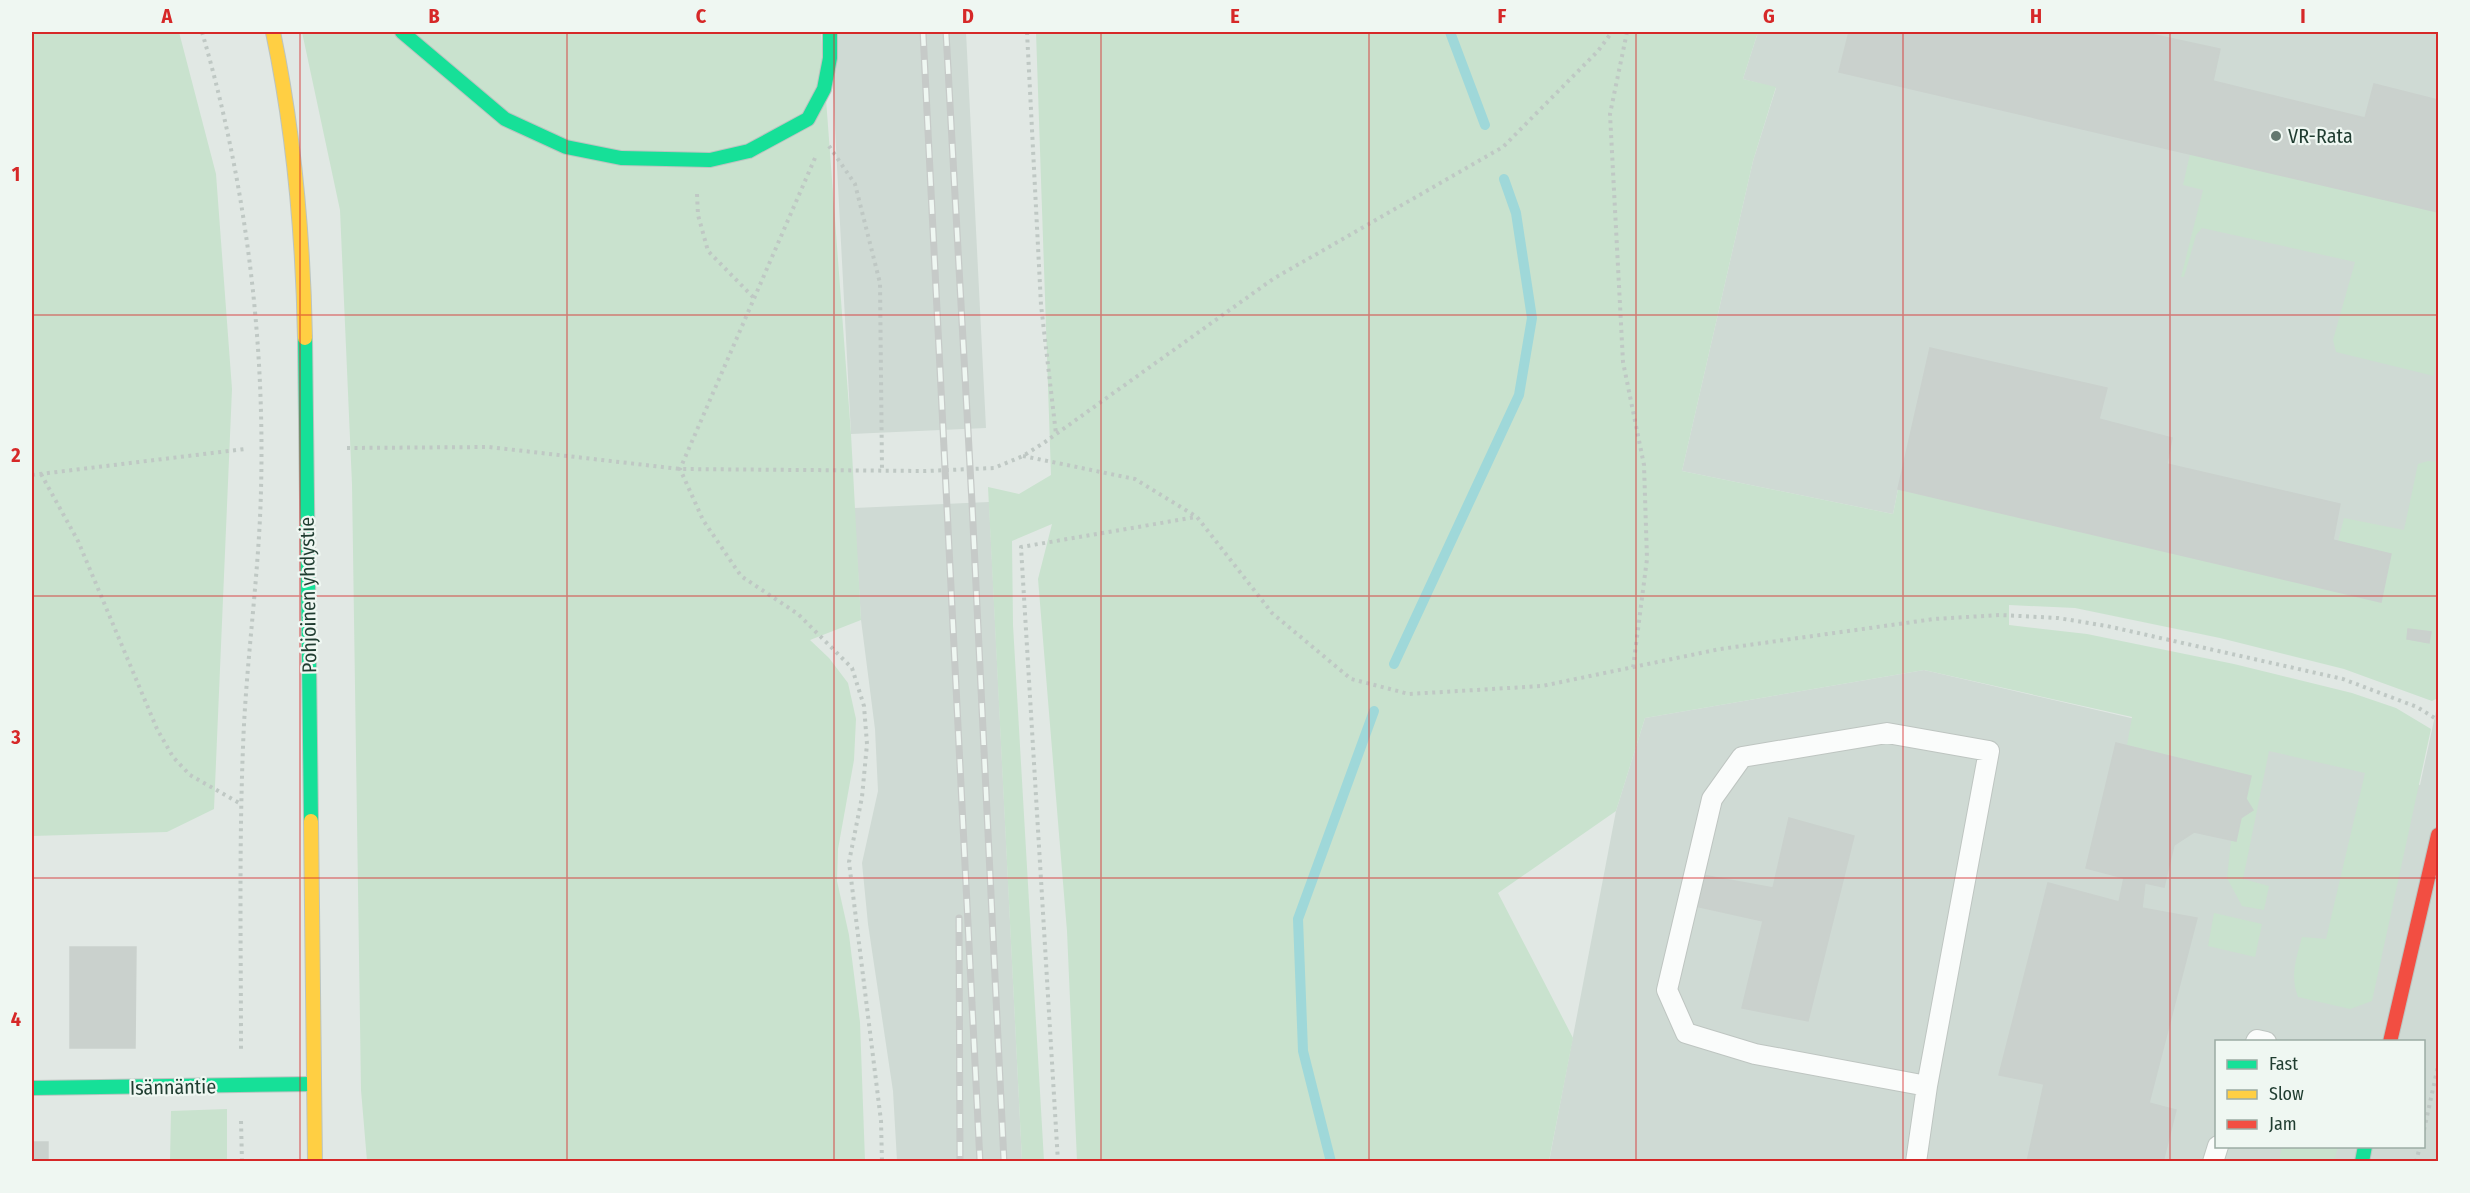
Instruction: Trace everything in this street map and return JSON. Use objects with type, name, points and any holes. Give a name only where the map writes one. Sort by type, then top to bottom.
[{"type":"main road","name":"Pohjoinen yhdystie","points":[[273,32],[291,150],[304,298],[315,1161]]},
{"type":"main road","points":[[402,32],[505,119],[566,147],[621,158],[696,160],[710,160],[749,151],[808,119],[824,89],[830,58],[830,32]]},
{"type":"main road","points":[[2390,1040],[2439,835]]},
{"type":"main road","name":"Isännäntie","points":[[32,1089],[314,1084]]},
{"type":"lane","points":[[1916,1161],[1927,1086],[1989,751],[1887,733],[1742,757],[1712,799],[1667,990],[1686,1033],[1755,1054],[1927,1086]]},
{"type":"path","points":[[202,32],[217,81],[230,143],[251,281],[259,362],[261,489],[243,744],[240,1086],[242,1161]]},
{"type":"path","points":[[1026,32],[1041,305],[1056,434]]},
{"type":"path","points":[[347,448],[489,447],[680,469],[926,471],[994,468],[1023,456],[1056,434],[1273,279],[1503,147],[1598,51],[1612,32]]},
{"type":"path","points":[[1627,32],[1610,114],[1623,362],[1644,465],[1647,559],[1633,668]]},
{"type":"path","points":[[808,119],[855,184],[880,283],[882,470]]},
{"type":"path","points":[[823,138],[680,469],[703,520],[741,576],[798,614],[852,668],[864,706],[867,744],[862,797],[849,862],[880,1121],[882,1161]]},
{"type":"path","points":[[696,160],[698,215],[708,251],[754,298]]},
{"type":"path","points":[[32,475],[245,449]]},
{"type":"path","points":[[1023,456],[1135,479],[1197,517],[1272,613],[1351,679],[1409,694],[1542,686],[1720,649],[1934,619],[2000,615],[2058,618],[2141,633],[2343,679],[2417,707],[2439,720]]},
{"type":"path","points":[[41,474],[78,541],[157,729],[173,757],[190,775],[242,805]]},
{"type":"path","points":[[1058,1161],[1021,547],[1197,517]]},
{"type":"path","points":[[2425,1126],[2439,1066]]},
{"type":"shaded area","points":[[830,32],[966,32],[986,428],[851,434]]},
{"type":"shaded area","points":[[1758,32],[2438,32],[2438,615],[1898,489],[1893,514],[1682,471],[1753,161],[1776,88],[1743,79]]},
{"type":"shaded area","points":[[989,502],[1022,1161],[897,1161],[893,1091],[868,924],[862,863],[878,791],[875,729],[861,620],[854,508]]},
{"type":"shaded area","points":[[1924,670],[2420,785],[2438,702],[2438,1161],[1549,1162],[1616,811],[1645,718]]},
{"type":"green space","points":[[32,32],[179,32],[216,174],[232,389],[214,809],[167,832],[32,836]]},
{"type":"green space","points":[[302,32],[821,32],[851,434],[861,620],[810,640],[829,658],[848,683],[856,719],[854,760],[838,849],[837,881],[849,935],[860,1022],[865,1161],[367,1161],[361,1090],[352,484],[340,210]]},
{"type":"green space","points":[[1036,32],[1758,32],[1743,79],[1776,87],[1753,161],[1682,471],[1893,514],[1898,489],[2381,602],[2391,554],[2338,541],[2344,518],[2404,530],[2418,464],[2428,461],[2438,462],[2438,698],[2432,701],[2344,669],[2220,638],[2075,608],[2009,605],[2009,625],[2087,634],[2234,664],[2352,693],[2396,708],[2431,729],[2372,1001],[2350,1009],[2298,997],[2294,982],[2296,960],[2302,937],[2326,939],[2365,773],[2269,751],[2243,879],[2269,886],[2264,910],[2242,906],[2227,878],[2231,840],[2236,841],[2241,818],[2253,810],[2246,799],[2250,776],[2127,745],[2132,717],[1924,670],[1645,718],[1616,811],[1498,893],[1573,1038],[1549,1161],[1077,1161],[1067,931],[1038,579],[1052,524],[1012,541],[1013,625],[1044,1161],[1022,1161],[988,487],[1019,494],[1051,475]]},
{"type":"green space","points":[[2190,154],[2438,212],[2438,365],[2435,367],[2434,376],[2336,352],[2333,340],[2355,262],[2202,228],[2196,235],[2184,277],[2181,277],[2203,190],[2183,185]]},
{"type":"green space","points":[[2214,913],[2262,924],[2255,957],[2208,946]]},
{"type":"green space","points":[[227,1109],[227,1161],[170,1161],[171,1111]]},
{"type":"green space","points":[[2282,1148],[2338,1148],[2334,1161],[2279,1161]]},
{"type":"building","name":"VR-Rata","points":[[1849,32],[2141,32],[2220,49],[2213,81],[2365,118],[2374,84],[2438,100],[2438,212],[1839,72]]},
{"type":"building","points":[[1930,348],[2107,388],[2099,419],[2172,438],[2167,464],[2340,504],[2333,540],[2391,554],[2381,602],[1898,489]]},
{"type":"building","points":[[2408,629],[2431,632],[2429,643],[2407,639]]},
{"type":"building","points":[[2116,743],[2251,776],[2246,799],[2253,810],[2241,818],[2236,841],[2194,832],[2174,845],[2164,887],[2145,883],[2142,908],[2197,918],[2149,1103],[2176,1110],[2163,1162],[2027,1162],[2044,1084],[1999,1075],[2048,883],[2119,902],[2124,878],[2086,868]]},
{"type":"building","points":[[1789,818],[1854,836],[1808,1021],[1742,1008],[1763,921],[1695,906],[1703,875],[1773,888]]},
{"type":"building","points":[[70,947],[136,947],[135,1048],[70,1048]]},
{"type":"building","points":[[32,1142],[48,1142],[48,1162],[32,1162]]},
{"type":"waterway","points":[[1450,32],[1485,125]]},
{"type":"waterway","points":[[1394,664],[1519,395],[1532,318],[1516,213],[1504,179]]},
{"type":"waterway","points":[[1331,1162],[1303,1051],[1298,919],[1374,711]]},
{"type":"railway","points":[[923,32],[980,1162]]},
{"type":"railway","points":[[946,32],[972,503],[1004,1162]]},
{"type":"railway","points":[[959,918],[960,1162]]},
{"type":"traffic: fast","points":[[402,32],[505,119],[566,147],[621,158],[710,160],[749,151],[808,119],[824,89],[830,58],[830,32]]},
{"type":"traffic: fast","points":[[305,338],[311,821]]},
{"type":"traffic: fast","points":[[32,1088],[314,1084]]},
{"type":"traffic: fast","points":[[2362,1162],[2365,1148]]},
{"type":"traffic: slow","points":[[273,32],[287,108],[296,184],[305,338]]},
{"type":"traffic: slow","points":[[311,821],[315,1162]]},
{"type":"traffic: jam","points":[[2390,1040],[2438,835]]},
{"type":"place","name":"VR-Rata","points":[[2276,136]]}]
